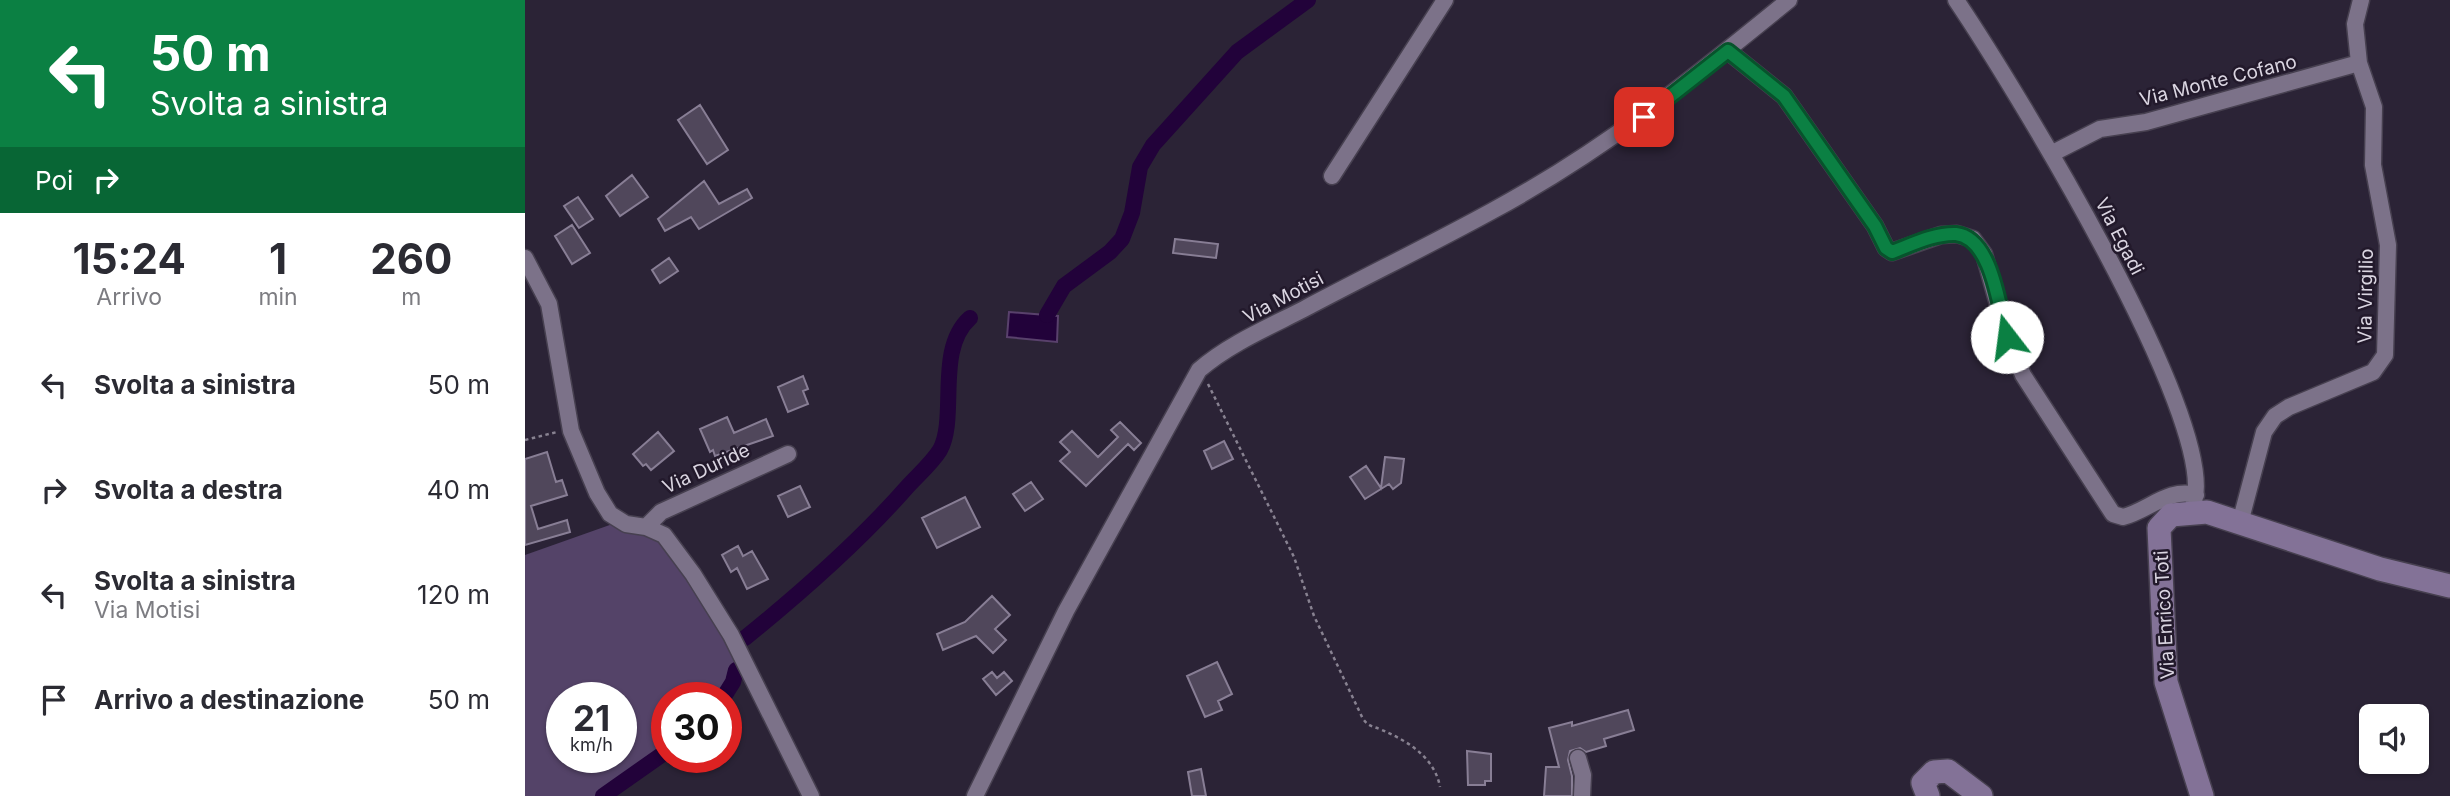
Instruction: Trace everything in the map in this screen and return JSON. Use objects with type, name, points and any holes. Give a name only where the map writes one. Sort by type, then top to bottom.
[{"type":"main road","points":[[2194,503],[2240,523],[2380,569],[2450,586]]},
{"type":"main road","name":"Via Enrico Toti","points":[[2194,503],[2171,515],[2159,528],[2166,682],[2202,796]]},
{"type":"main road","points":[[1928,796],[1923,783],[1934,772],[1948,771],[1981,796]]},
{"type":"street","points":[[1332,176],[1445,0]]},
{"type":"street","name":"Via Motisi","points":[[975,796],[1066,611],[1199,370],[1211,359],[1273,325],[1492,211],[1570,167],[1644,117],[1789,0]]},
{"type":"street","name":"Via Egadi","points":[[1956,0],[2051,154],[2164,370],[2183,419],[2194,503]]},
{"type":"street","name":"Via Virgilio","points":[[2240,523],[2264,432],[2275,416],[2289,407],[2373,372],[2385,355],[2388,246],[2373,164],[2374,107],[2359,63],[2355,24],[2361,0]]},
{"type":"street","points":[[1728,51],[1784,96],[1875,226],[1886,248],[1892,252],[1941,235],[1957,234],[1973,239],[1984,254],[2007,337],[2023,375],[2113,514],[2123,517],[2186,492],[2194,503]]},
{"type":"street","name":"Via Monte Cofano","points":[[2051,154],[2115,124],[2145,122],[2359,63]]},
{"type":"street","points":[[525,258],[549,304],[570,428],[597,493],[610,514],[627,524],[646,527],[664,535],[731,635],[811,796]]},
{"type":"street","name":"Via Duride","points":[[646,527],[661,512],[788,454]]},
{"type":"street","points":[[1578,758],[1583,775],[1582,796]]},
{"type":"path","points":[[1199,370],[1217,398],[1294,557],[1314,616],[1363,719],[1369,726],[1381,729],[1431,761],[1438,771],[1440,787]]},
{"type":"path","points":[[525,440],[570,428]]},
{"type":"shaded area","points":[[1009,312],[1058,316],[1057,342],[1007,337]]},
{"type":"shaded area","points":[[621,521],[664,535],[739,653],[733,682],[651,682],[651,762],[637,772],[637,682],[546,682],[546,773],[636,773],[603,796],[525,796],[525,555]]},
{"type":"building","points":[[700,105],[728,150],[707,164],[678,120]]},
{"type":"building","points":[[632,175],[648,197],[620,216],[606,196]]},
{"type":"building","points":[[704,181],[719,204],[747,189],[752,198],[699,229],[691,217],[665,231],[658,219]]},
{"type":"building","points":[[578,197],[593,219],[579,228],[564,206]]},
{"type":"building","points":[[572,225],[590,253],[572,264],[555,236]]},
{"type":"building","points":[[1175,239],[1218,244],[1216,258],[1173,253]]},
{"type":"building","points":[[669,258],[678,271],[660,283],[652,270]]},
{"type":"building","points":[[803,376],[808,389],[803,391],[808,404],[788,412],[778,387]]},
{"type":"building","points":[[727,417],[734,433],[766,419],[773,436],[715,456],[713,450],[710,452],[700,429]]},
{"type":"building","points":[[1120,422],[1141,443],[1134,450],[1128,444],[1086,486],[1060,461],[1070,452],[1060,442],[1072,431],[1098,457],[1118,437],[1111,430]]},
{"type":"building","points":[[658,432],[674,451],[651,470],[646,464],[643,466],[633,454]]},
{"type":"building","points":[[1224,441],[1233,459],[1212,469],[1204,451]]},
{"type":"building","points":[[547,452],[556,482],[562,480],[567,495],[531,506],[538,529],[567,520],[570,532],[525,545],[525,459]]},
{"type":"building","points":[[1385,457],[1404,459],[1401,483],[1393,489],[1389,484],[1365,499],[1350,477],[1366,466],[1381,488]]},
{"type":"building","points":[[1031,482],[1043,499],[1025,511],[1013,494]]},
{"type":"building","points":[[800,486],[810,507],[788,517],[778,496]]},
{"type":"building","points":[[965,497],[980,527],[937,548],[922,518]]},
{"type":"building","points":[[738,546],[743,556],[752,551],[768,579],[747,589],[737,568],[731,572],[722,555]]},
{"type":"building","points":[[992,596],[1010,615],[995,629],[1006,640],[993,653],[976,636],[943,650],[937,634],[965,622]]},
{"type":"building","points":[[1217,662],[1232,694],[1218,701],[1222,710],[1205,717],[1187,676]]},
{"type":"building","points":[[992,672],[997,678],[1004,672],[1012,681],[996,695],[983,679]]},
{"type":"building","points":[[1628,710],[1634,730],[1604,739],[1606,746],[1586,752],[1580,748],[1570,751],[1568,760],[1572,776],[1572,796],[1544,796],[1546,767],[1559,767],[1549,728],[1572,722],[1572,726]]},
{"type":"building","points":[[1467,751],[1491,754],[1491,781],[1485,781],[1485,785],[1468,785]]},
{"type":"building","points":[[1201,769],[1206,796],[1192,796],[1188,772]]},
{"type":"waterway","points":[[1047,315],[1064,286],[1110,252],[1122,239],[1132,213],[1140,167],[1153,145],[1237,52],[1308,0]]},
{"type":"waterway","points":[[745,638],[850,546],[937,455],[945,436],[953,347],[959,331],[970,318]]},
{"type":"waterway","points":[[733,682],[736,670]]},
{"type":"waterway","points":[[603,796],[651,762]]},
{"type":"route","points":[[1644,117],[1728,51],[1784,96],[1875,226],[1886,248],[1892,252],[1941,235],[1957,234],[1973,239],[1984,254],[2007,337]]}]
